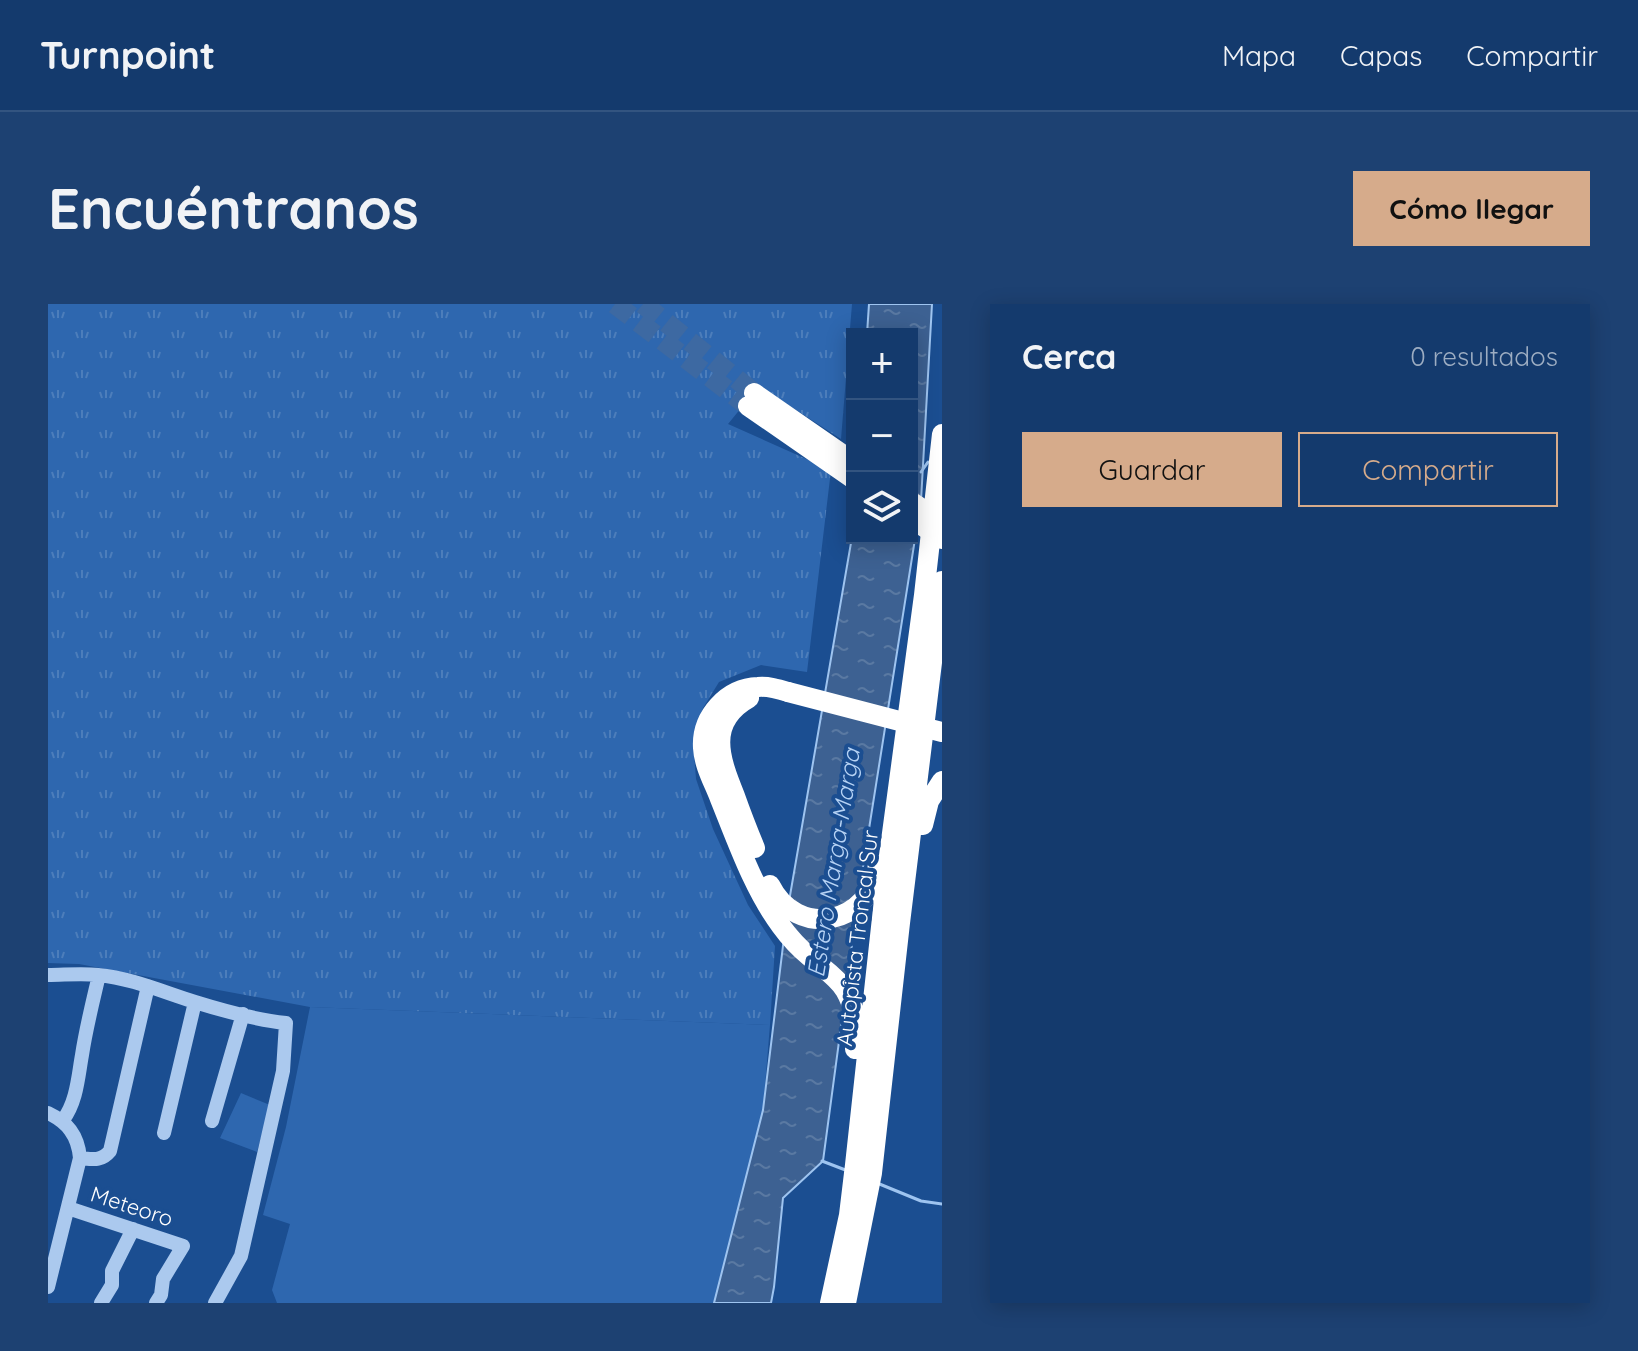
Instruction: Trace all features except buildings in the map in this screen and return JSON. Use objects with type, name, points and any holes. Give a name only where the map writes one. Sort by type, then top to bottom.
[{"type":"highway","points":[[846,457],[751,400],[846,473]]},
{"type":"highway","name":"Autopista Troncal Sur","points":[[857,1167],[888,863],[942,434]]},
{"type":"highway","points":[[918,506],[942,522]]},
{"type":"highway","points":[[918,523],[942,539]]},
{"type":"highway","name":"Autopista Troncal Sur","points":[[827,1303],[850,1213],[900,923],[942,581]]},
{"type":"highway","points":[[782,690],[752,696],[737,706],[726,720],[720,738],[720,757],[772,891],[783,905],[806,918],[824,919],[842,915],[858,906],[874,883],[908,670],[924,595]]},
{"type":"highway","points":[[850,1213],[857,1167],[857,1033],[852,1005],[836,978],[790,938],[766,903],[708,770],[703,742],[707,723],[723,700],[748,688],[766,687],[942,732]]},
{"type":"highway","points":[[857,1167],[878,1150],[893,1065],[923,823],[929,801],[942,781]]},
{"type":"highway","name":"Autopista Troncal Sur","points":[[846,1303],[850,1213]]},
{"type":"street","points":[[48,975],[99,975],[286,1023],[283,1071],[241,1256],[215,1303]]},
{"type":"street","points":[[63,1120],[79,1079],[99,975]]},
{"type":"street","points":[[80,1158],[99,1159],[110,1151],[148,986]]},
{"type":"street","points":[[164,1133],[195,1002]]},
{"type":"street","points":[[212,1121],[243,1014]]},
{"type":"street","points":[[48,1113],[63,1120],[71,1130],[80,1158],[48,1287]]},
{"type":"street","name":"Meteoro","points":[[68,1208],[183,1246],[163,1279],[161,1295],[156,1303]]},
{"type":"street","points":[[101,1303],[112,1285],[112,1271],[133,1229]]},
{"type":"green space","points":[[48,304],[852,304],[850,328],[846,328],[841,439],[759,386],[728,424],[831,470],[807,672],[761,665],[719,682],[703,708],[693,741],[696,779],[713,829],[748,905],[775,946],[770,1025],[310,1007],[79,964],[48,963]]},
{"type":"green space","points":[[310,1007],[770,1025],[763,1110],[714,1303],[277,1303],[272,1290],[290,1224],[263,1215],[286,1127]]},
{"type":"green space","points":[[241,1093],[270,1105],[257,1152],[220,1138]]},
{"type":"water","points":[[869,304],[932,304],[918,520],[918,328],[867,328]]},
{"type":"water","name":"Estero Marga-Marga","points":[[851,544],[914,544],[859,892],[823,1161],[783,1198],[771,1303],[714,1303],[763,1110],[787,913]]},
{"type":"waterway","points":[[921,472],[928,462]]},
{"type":"waterway","points":[[822,1161],[848,1171]]},
{"type":"waterway","points":[[877,1183],[921,1201],[942,1204]]},
{"type":"tunnel","points":[[615,304],[748,406]]},
{"type":"tunnel","points":[[643,304],[754,393]]}]
